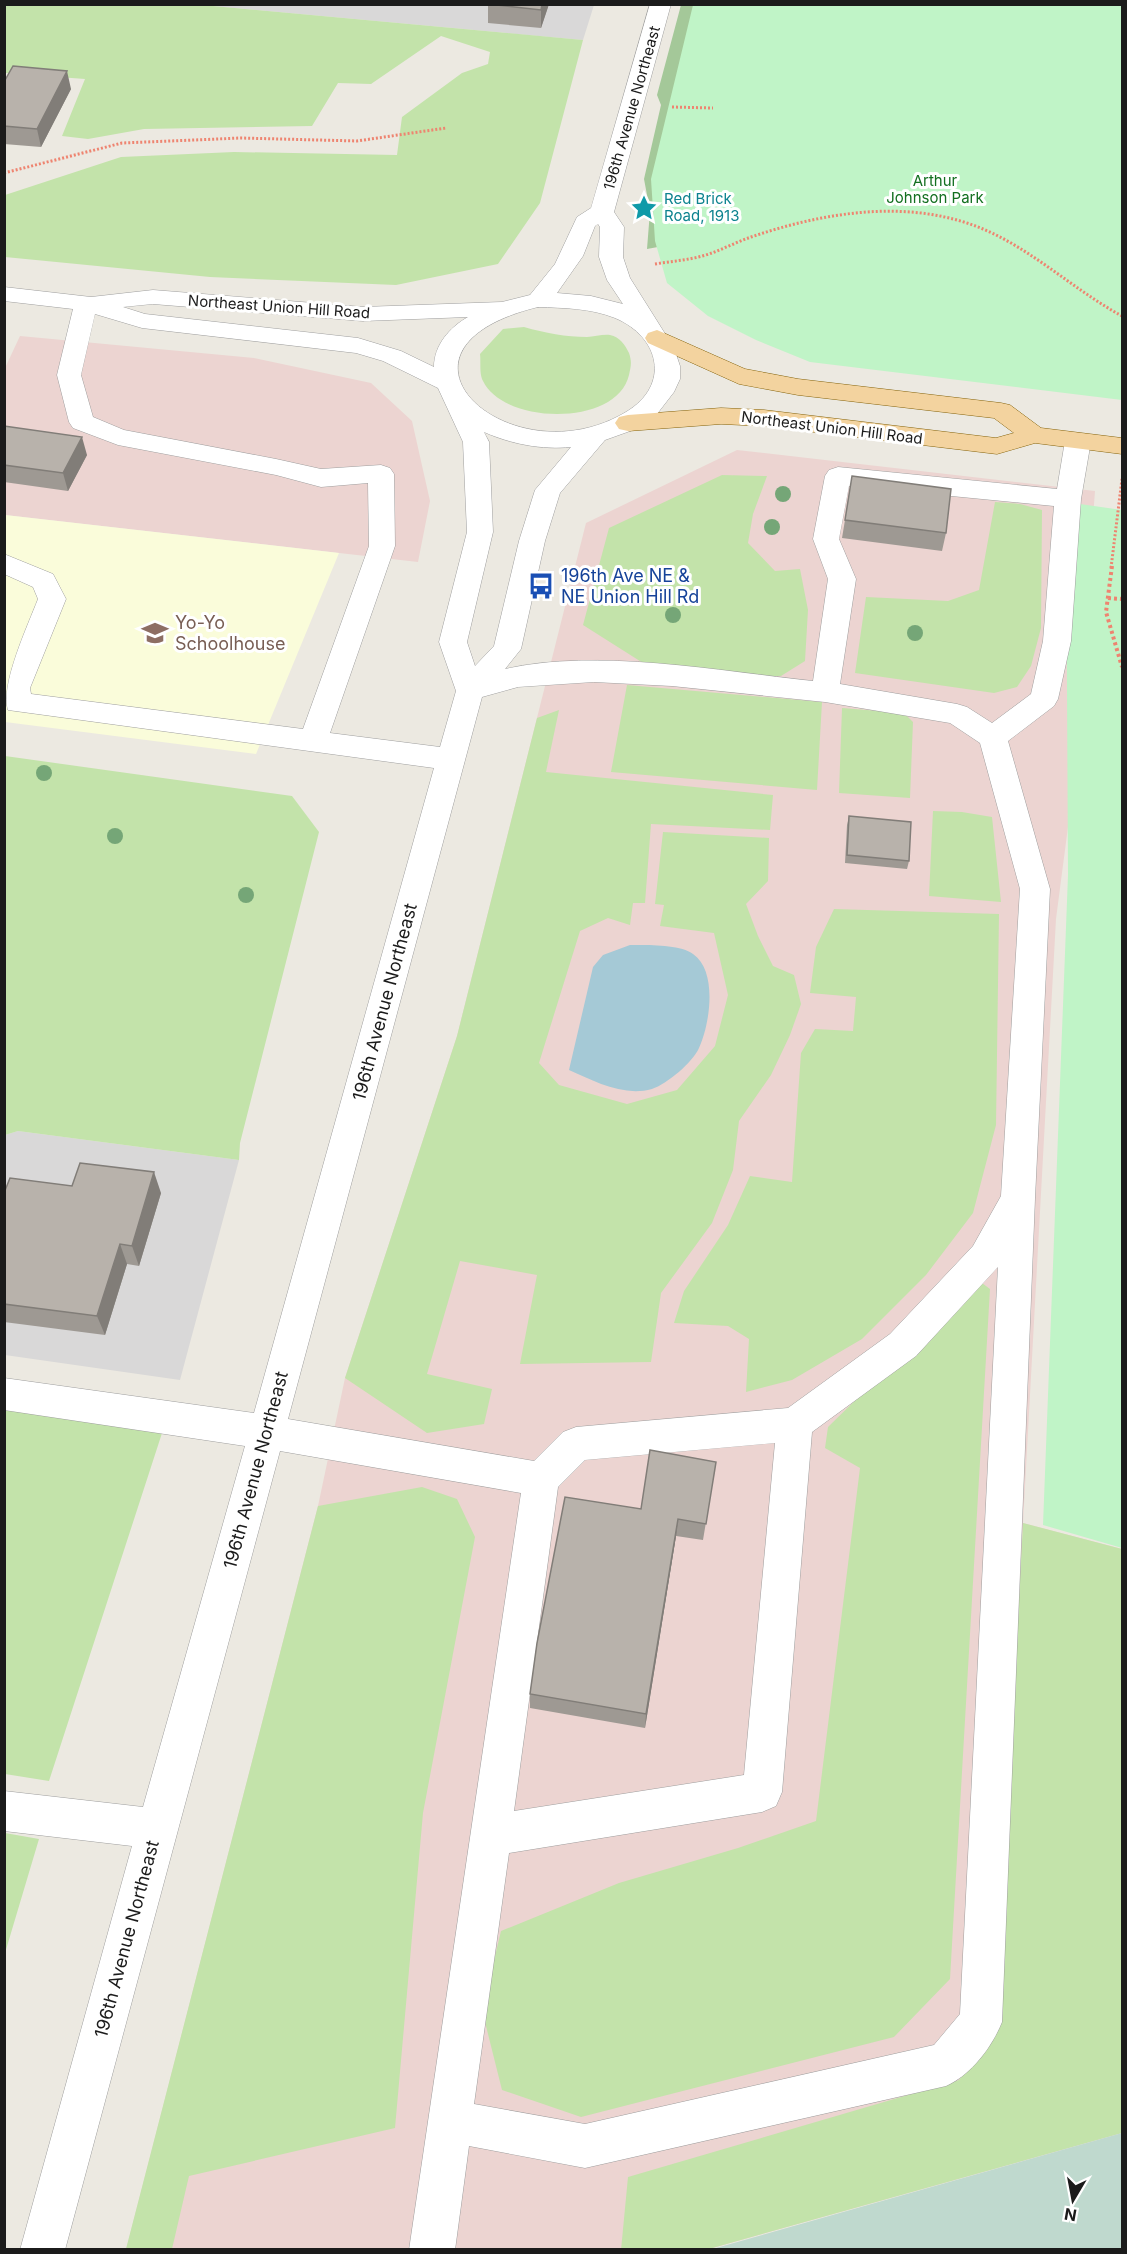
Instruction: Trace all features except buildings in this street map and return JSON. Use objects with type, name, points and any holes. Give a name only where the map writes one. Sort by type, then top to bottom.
[{"type":"main road","name":"Northeast Union Hill Road","points":[[652,333],[739,376],[798,387],[1001,411],[1034,435]]},
{"type":"main road","name":"Northeast Union Hill Road","points":[[628,423],[720,416],[764,418],[997,446],[1034,435],[1122,446]]},
{"type":"street","name":"196th Avenue Northeast","points":[[538,300],[569,263],[578,246],[585,222],[602,212],[662,4]]},
{"type":"street","name":"196th Avenue Northeast","points":[[602,212],[612,227],[611,257],[619,280],[628,291],[652,333]]},
{"type":"street","name":"Northeast Union Hill Road","points":[[4,294],[86,303],[153,297],[304,312],[363,314],[507,307]]},
{"type":"street","points":[[450,2121],[585,2146],[946,2064],[981,2022],[1018,1198],[1035,889],[993,737],[957,714],[825,692],[630,673],[561,673],[516,677],[470,691],[453,642],[480,532],[479,484],[476,442],[451,391],[446,360],[457,338],[478,320],[507,307],[538,300],[568,300],[598,304],[626,314],[652,333],[667,360],[666,383],[653,405],[628,423],[596,435],[552,439],[530,438],[499,430],[474,417],[451,391]]},
{"type":"street","points":[[86,303],[69,375],[82,422],[118,437],[276,467],[321,478],[381,474],[382,546],[313,741]]},
{"type":"street","name":"Northeast Union Hill Road","points":[[86,303],[142,321],[358,346],[392,356],[451,391]]},
{"type":"street","name":"196th Avenue Northeast","points":[[42,2250],[470,691],[507,649],[532,542],[548,490],[596,435]]},
{"type":"street","points":[[993,737],[1044,699],[1057,641],[1068,499],[1078,441]]},
{"type":"street","points":[[825,692],[842,579],[826,539],[838,476],[1068,499]]},
{"type":"street","points":[[4,563],[43,581],[52,599],[16,688],[18,703],[451,759]]},
{"type":"street","points":[[432,2250],[542,1479],[576,1444],[795,1424],[903,1345],[985,1257],[1018,1198]]},
{"type":"street","points":[[4,1394],[266,1432],[542,1479]]},
{"type":"street","points":[[491,1835],[762,1792],[795,1424]]},
{"type":"street","points":[[4,1811],[157,1829]]},
{"type":"path","points":[[4,173],[122,143],[241,138],[357,141],[446,128]]},
{"type":"path","points":[[650,264],[716,252],[749,237],[816,218],[881,211],[932,214],[983,229],[1034,259],[1100,305],[1122,316]]},
{"type":"path","points":[[1122,472],[1106,612],[1122,666]]},
{"type":"path","points":[[1108,598],[1122,600]]},
{"type":"shaded area","points":[[213,4],[594,5],[583,40],[212,6]]},
{"type":"shaded area","points":[[681,5],[756,5],[674,244],[647,249],[650,211],[644,179],[661,105],[657,95]]},
{"type":"shaded area","points":[[20,336],[254,358],[371,383],[412,421],[430,501],[418,562],[5,515],[5,368]]},
{"type":"shaded area","points":[[737,450],[1095,491],[1072,796],[1056,919],[1023,1523],[1122,1549],[1122,2133],[709,2249],[126,2250],[318,1506],[345,1378],[457,1036],[586,523]]},
{"type":"shaded area","name":"Yo-Yo Schoolhouse","points":[[5,515],[339,553],[256,754],[5,722]]},
{"type":"shaded area","points":[[18,1131],[239,1160],[180,1380],[5,1355],[5,1135]]},
{"type":"shaded area","points":[[1122,2133],[1122,2249],[709,2250]]},
{"type":"green space","points":[[5,5],[213,5],[583,40],[540,203],[498,264],[396,285],[210,277],[5,257],[5,195],[121,157],[234,152],[397,155],[402,117],[462,73],[488,64],[490,52],[441,36],[371,84],[338,83],[312,126],[144,129],[88,139],[62,136],[85,79],[5,73]]},
{"type":"green space","name":"Arthur Johnson Park","points":[[693,5],[1122,5],[1122,400],[810,362],[756,340],[708,316],[667,283],[655,241],[651,179]]},
{"type":"green space","points":[[524,327],[563,335],[587,337],[607,335],[617,338],[626,347],[631,362],[629,375],[620,392],[604,404],[583,411],[559,414],[535,412],[513,406],[495,396],[483,381],[480,354],[503,329]]},
{"type":"green space","points":[[722,475],[767,476],[753,514],[748,543],[775,571],[800,569],[808,610],[805,661],[781,676],[758,676],[643,663],[583,625],[609,528]]},
{"type":"green space","points":[[995,502],[1020,504],[1042,510],[1041,628],[1031,666],[1017,687],[994,693],[855,673],[866,597],[948,601],[979,590]]},
{"type":"green space","points":[[1066,502],[1122,510],[1122,1548],[1043,1525],[1068,875]]},
{"type":"green space","points":[[627,685],[822,702],[817,790],[611,772]]},
{"type":"green space","points":[[842,708],[904,713],[913,722],[910,798],[839,793]]},
{"type":"green space","points":[[559,710],[546,772],[773,795],[770,830],[651,824],[645,903],[633,903],[630,925],[608,918],[580,931],[539,1063],[559,1085],[627,1104],[677,1090],[715,1046],[728,995],[714,933],[660,926],[664,905],[655,904],[663,832],[769,838],[768,881],[746,904],[773,966],[794,975],[801,1004],[790,1035],[771,1075],[739,1121],[733,1170],[712,1223],[661,1293],[651,1362],[520,1364],[537,1275],[460,1261],[427,1374],[492,1389],[484,1424],[427,1433],[345,1378],[457,1036],[537,718]]},
{"type":"green space","points":[[5,756],[292,796],[319,832],[240,1143],[239,1160],[18,1131],[5,1135]]},
{"type":"green space","points":[[933,811],[962,812],[992,817],[1001,902],[929,896]]},
{"type":"green space","points":[[834,909],[999,914],[996,1125],[973,1213],[926,1275],[862,1339],[792,1380],[746,1392],[749,1339],[728,1326],[674,1323],[684,1291],[728,1225],[750,1176],[792,1182],[801,1053],[815,1029],[853,1031],[856,997],[810,993],[816,947]]},
{"type":"green space","points":[[978,1280],[990,1289],[950,1979],[894,2037],[581,2117],[502,2090],[482,2010],[501,1931],[619,1883],[738,1848],[816,1821],[860,1468],[825,1448],[828,1427]]},
{"type":"green space","points":[[4,1406],[163,1430],[49,1781],[5,1774]]},
{"type":"green space","points":[[422,1487],[457,1499],[475,1537],[423,1813],[395,2128],[189,2176],[172,2249],[126,2249],[318,1506]]},
{"type":"green space","points":[[1023,1523],[1122,1549],[1122,2133],[709,2249],[621,2250],[628,2177],[959,2080],[997,2023]]},
{"type":"green space","points":[[4,1833],[39,1839],[5,1953]]},
{"type":"water","points":[[630,945],[680,948],[693,954],[701,962],[706,972],[710,998],[703,1038],[696,1054],[679,1072],[665,1082],[652,1089],[641,1091],[609,1087],[569,1070],[593,967],[603,955]]},
{"type":"place","name":"Red Brick Road, 1913","points":[[644,208]]},
{"type":"place","name":"196th Ave NE & NE Union Hill Rd","points":[[541,586]]},
{"type":"place","name":"Yo-Yo Schoolhouse","points":[[155,633]]}]
